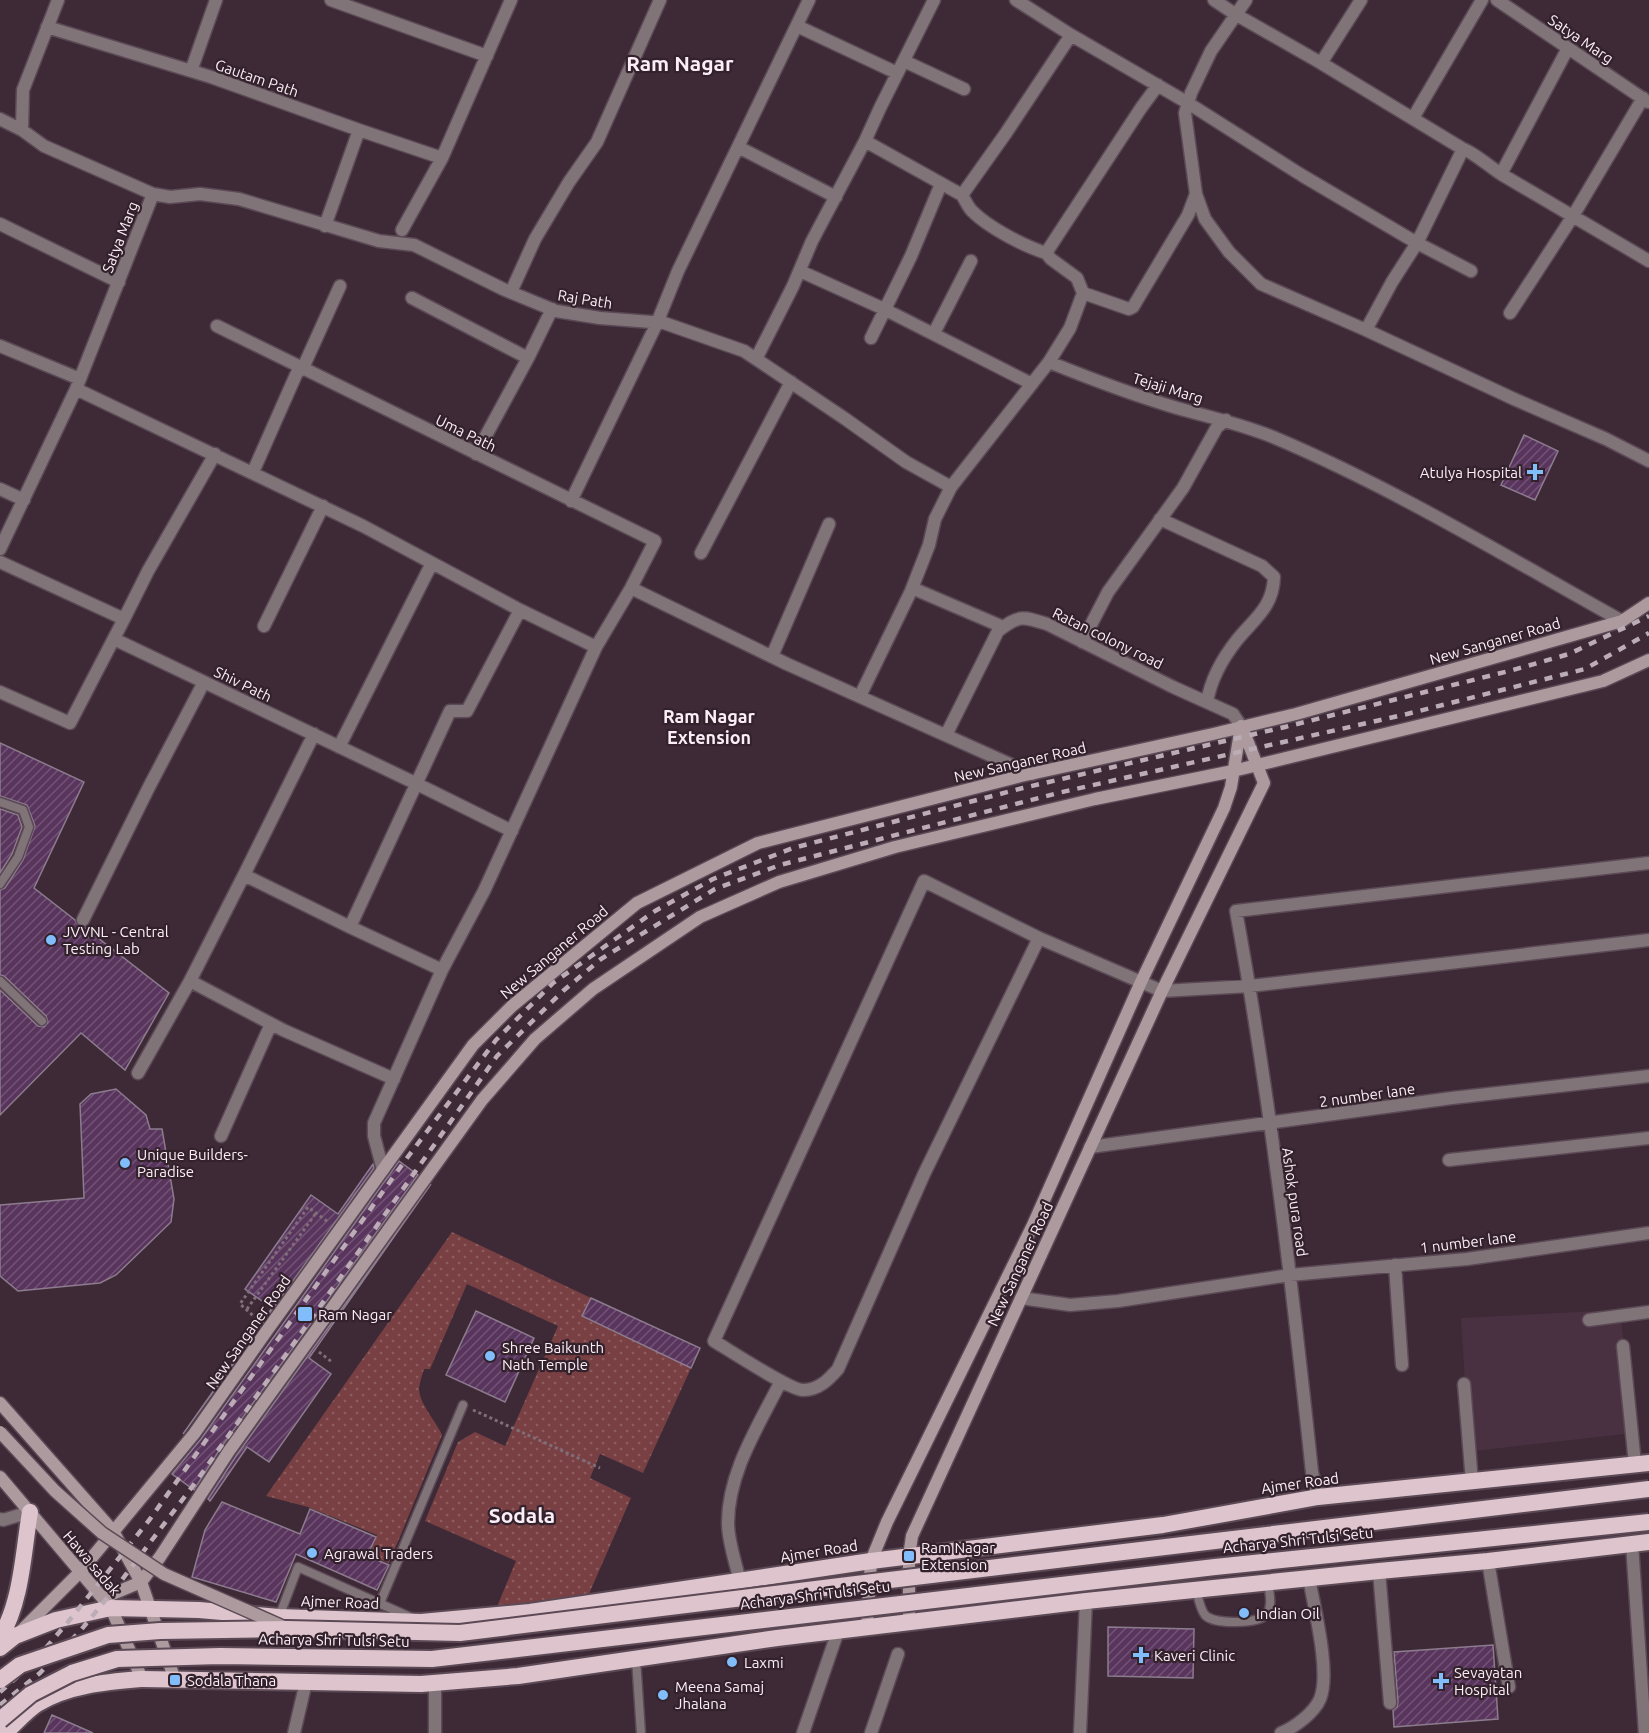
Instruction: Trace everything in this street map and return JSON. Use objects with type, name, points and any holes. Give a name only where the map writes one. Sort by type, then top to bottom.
[{"type":"highway","name":"Ajmer Road","points":[[0,1648],[8,1637],[107,1603],[283,1623],[421,1622],[530,1612],[871,1561],[1163,1525],[1318,1497],[1642,1464]]},
{"type":"highway","name":"Acharya Shri Tulsi Setu","points":[[0,1680],[20,1665],[108,1635],[283,1623],[460,1633],[1649,1489]]},
{"type":"highway","points":[[8,1637],[9,1620],[17,1592],[30,1512]]},
{"type":"highway","name":"Acharya Shri Tulsi Setu","points":[[0,1720],[31,1694],[72,1673],[117,1659],[220,1656],[432,1659],[1215,1567],[1649,1522]]},
{"type":"highway","points":[[5,1733],[36,1705],[77,1688],[112,1681],[142,1679],[435,1683],[518,1676],[867,1627],[1086,1601],[1379,1570],[1488,1562],[1640,1543]]},
{"type":"main road","name":"New Sanganer Road","points":[[8,1637],[80,1572],[194,1434],[473,1046],[512,1006],[637,903],[758,843],[1032,774],[1213,734],[1323,706],[1622,621],[1649,603]]},
{"type":"main road","points":[[107,1603],[141,1582],[160,1557],[229,1451],[482,1100],[535,1039],[593,989],[700,917],[779,882],[896,847],[1095,799],[1233,771],[1604,681],[1649,660]]},
{"type":"main road","name":"New Sanganer Road","points":[[909,1623],[909,1556],[912,1536],[1162,991],[1264,783],[1241,726]]},
{"type":"main road","name":"New Sanganer Road","points":[[867,1627],[871,1561],[887,1522],[1033,1226],[1141,982],[1224,808],[1241,726]]},
{"type":"main road","points":[[0,1403],[113,1531],[141,1582],[175,1680]]},
{"type":"main road","points":[[0,1432],[55,1491],[102,1533],[164,1574],[283,1623]]},
{"type":"main road","name":"Hawa sadak","points":[[0,1478],[107,1603],[142,1679]]},
{"type":"street","points":[[22,130],[23,90],[58,0]]},
{"type":"street","points":[[191,71],[216,0]]},
{"type":"street","points":[[331,0],[487,56]]},
{"type":"street","points":[[402,230],[442,158],[511,0]]},
{"type":"street","points":[[511,292],[535,239],[569,182],[597,142],[660,0]]},
{"type":"street","points":[[571,501],[657,322],[678,271],[809,0]]},
{"type":"street","points":[[756,359],[800,271],[812,241],[866,141],[934,0]]},
{"type":"street","points":[[1016,0],[1188,103],[1303,176],[1417,243],[1471,271]]},
{"type":"street","points":[[1214,0],[1234,14],[1470,151],[1477,159],[1501,174],[1649,261]]},
{"type":"street","points":[[1246,0],[1234,14],[1211,51],[1185,113],[1196,194],[1205,219],[1229,252],[1262,284],[1606,439],[1649,461]]},
{"type":"street","points":[[1321,63],[1361,0]]},
{"type":"street","points":[[1413,118],[1482,0]]},
{"type":"street","name":"Satya Marg","points":[[1497,0],[1646,100]]},
{"type":"street","points":[[797,26],[897,73]]},
{"type":"street","name":"Gautam Path","points":[[47,27],[191,71],[442,158]]},
{"type":"street","points":[[962,195],[1071,35]]},
{"type":"street","points":[[1501,174],[1568,48]]},
{"type":"street","points":[[904,61],[964,89]]},
{"type":"street","points":[[1046,253],[1158,85]]},
{"type":"street","points":[[1510,313],[1646,100]]},
{"type":"street","name":"Satya Marg","points":[[0,119],[22,130],[44,146],[153,194],[78,384],[0,549]]},
{"type":"street","points":[[325,226],[359,130]]},
{"type":"street","points":[[860,696],[912,588],[929,545],[935,519],[951,487],[1049,362],[1070,328],[1083,293],[1077,278],[1046,253],[1024,246],[972,211],[962,195],[866,141]]},
{"type":"street","points":[[738,147],[836,197]]},
{"type":"street","points":[[1366,330],[1392,282],[1417,243],[1463,149]]},
{"type":"street","points":[[871,338],[911,256],[941,183]]},
{"type":"street","name":"Raj Path","points":[[153,194],[170,197],[200,194],[239,200],[379,241],[414,245],[511,292],[552,309],[600,318],[664,323],[744,351],[906,462],[951,487]]},
{"type":"street","points":[[1083,293],[1129,309],[1133,307],[1188,215],[1196,194]]},
{"type":"street","points":[[0,224],[119,282]]},
{"type":"street","points":[[934,333],[971,261]]},
{"type":"street","points":[[800,271],[885,309],[1032,384]]},
{"type":"street","points":[[253,472],[340,286]]},
{"type":"street","points":[[412,298],[528,358]]},
{"type":"street","points":[[476,454],[552,309]]},
{"type":"street","name":"Uma Path","points":[[217,326],[300,369],[655,541],[631,588]]},
{"type":"street","points":[[0,346],[323,506],[520,610],[596,647]]},
{"type":"street","name":"Tejaji Marg","points":[[1049,362],[1100,383],[1177,408],[1226,420],[1272,437],[1377,485],[1622,621]]},
{"type":"street","points":[[700,553],[791,382]]},
{"type":"street","points":[[1082,642],[1108,592],[1183,488],[1217,427],[1226,420]]},
{"type":"street","points":[[0,692],[70,723],[148,571],[215,454]]},
{"type":"street","points":[[0,489],[24,500]]},
{"type":"street","points":[[264,626],[323,506]]},
{"type":"street","points":[[1160,519],[1262,566],[1274,577],[1273,590],[1263,613],[1222,661],[1210,684],[1207,702]]},
{"type":"street","points":[[772,656],[829,524]]},
{"type":"street","points":[[0,562],[124,619]]},
{"type":"street","points":[[339,747],[432,562]]},
{"type":"street","points":[[383,1170],[373,1128],[442,970],[484,891],[596,647],[631,588],[772,656],[1032,774]]},
{"type":"street","points":[[912,588],[1003,627],[998,631],[945,735]]},
{"type":"street","points":[[350,927],[450,711],[467,711],[520,610]]},
{"type":"street","name":"Ratan colony road","points":[[1003,627],[1011,620],[1029,618],[1047,624],[1233,714],[1241,726]]},
{"type":"street","name":"Shiv Path","points":[[114,639],[512,831]]},
{"type":"street","points":[[83,920],[204,682]]},
{"type":"street","points":[[138,1072],[190,981],[314,734]]},
{"type":"street","name":"Ashok pura road","points":[[1318,1497],[1312,1472],[1290,1275],[1250,986],[1236,911],[1649,863]]},
{"type":"street","points":[[244,875],[442,970]]},
{"type":"street","points":[[1039,938],[924,1174],[838,1369],[824,1385],[802,1390],[781,1381],[714,1341],[924,881],[1039,938],[1162,991],[1250,986],[1649,940]]},
{"type":"street","points":[[190,981],[271,1024],[394,1079]]},
{"type":"street","points":[[221,1136],[271,1024]]},
{"type":"street","name":"2 number lane","points":[[1090,1147],[1452,1098],[1649,1076]]},
{"type":"street","points":[[1449,1160],[1649,1138]]},
{"type":"street","name":"1 number lane","points":[[1021,1298],[1070,1305],[1118,1301],[1290,1275],[1467,1259],[1649,1233]]},
{"type":"street","points":[[1395,1265],[1402,1365]]},
{"type":"street","points":[[1589,1320],[1649,1312]]},
{"type":"street","points":[[1623,1346],[1642,1464]]},
{"type":"street","points":[[740,1582],[728,1525],[731,1492],[742,1460],[781,1381]]},
{"type":"street","points":[[1464,1384],[1472,1482]]},
{"type":"street","points":[[0,1519],[30,1512]]},
{"type":"street","points":[[1640,1543],[1645,1733]]},
{"type":"street","points":[[1488,1562],[1509,1687]]},
{"type":"street","points":[[1379,1570],[1390,1703]]},
{"type":"street","points":[[1281,1733],[1305,1718],[1320,1700],[1324,1675],[1309,1578]]},
{"type":"street","points":[[1080,1733],[1086,1601]]},
{"type":"street","points":[[803,1733],[838,1631]]},
{"type":"street","points":[[871,1733],[898,1654]]},
{"type":"street","points":[[294,1733],[306,1682]]},
{"type":"street","points":[[435,1683],[435,1733]]},
{"type":"lane","points":[[0,802],[23,810],[29,827],[18,857],[0,884]]},
{"type":"lane","points":[[0,981],[42,1022]]},
{"type":"lane","points":[[380,1603],[463,1406]]},
{"type":"lane","points":[[283,1623],[298,1567],[421,1622]]},
{"type":"lane","points":[[1196,1589],[1207,1618],[1220,1622],[1257,1620],[1267,1613],[1270,1606],[1268,1582]]},
{"type":"lane","points":[[636,1659],[641,1733]]},
{"type":"path","points":[[268,1329],[240,1304],[308,1207],[333,1226]]},
{"type":"path","points":[[247,1310],[316,1213]]},
{"type":"path","points":[[463,1406],[600,1468]]},
{"type":"shaded area","points":[[452,1232],[591,1298],[583,1317],[691,1368],[643,1473],[600,1454],[590,1478],[631,1498],[588,1596],[496,1609],[516,1561],[425,1521],[458,1442],[475,1432],[505,1446],[558,1326],[467,1284],[430,1369],[424,1369],[422,1376],[419,1388],[422,1400],[442,1435],[389,1563],[369,1555],[377,1535],[308,1507],[266,1496]]},
{"type":"shaded area","points":[[1620,1310],[1633,1433],[1465,1452],[1456,1384],[1465,1382],[1461,1318]]},
{"type":"building","points":[[1524,435],[1558,451],[1535,500],[1501,485]]},
{"type":"building","name":"JVVNL - Central Testing Lab","points":[[0,743],[84,782],[34,888],[75,920],[79,927],[85,928],[169,993],[125,1070],[81,1033],[0,1115],[0,990],[38,1026],[44,1027],[48,1022],[46,1016],[4,976],[0,975],[0,890],[5,888],[23,860],[35,826],[27,805],[0,796]]},
{"type":"building","points":[[0,809],[18,815],[22,827],[12,854],[0,873]]},
{"type":"building","name":"Unique Builders- Paradise","points":[[116,1089],[146,1115],[150,1129],[162,1129],[174,1199],[171,1222],[116,1275],[100,1283],[18,1291],[0,1276],[0,1205],[84,1198],[80,1104],[91,1094]]},
{"type":"building","points":[[399,1161],[418,1175],[222,1446],[194,1490],[172,1474],[201,1439]]},
{"type":"building","points":[[373,1164],[374,1168],[183,1434],[272,1308],[245,1289],[311,1195],[338,1214]]},
{"type":"building","points":[[431,1184],[309,1358],[331,1374],[269,1462],[247,1447],[210,1501],[208,1499],[236,1456]]},
{"type":"building","points":[[591,1298],[700,1348],[691,1368],[582,1316]]},
{"type":"building","name":"Shree Baikunth Nath Temple","points":[[476,1311],[534,1338],[505,1402],[446,1375]]},
{"type":"building","points":[[222,1502],[300,1534],[310,1509],[376,1537],[367,1556],[389,1565],[377,1590],[296,1554],[276,1602],[192,1577],[205,1530]]},
{"type":"building","points":[[1108,1627],[1194,1629],[1193,1678],[1108,1676]]},
{"type":"building","points":[[1493,1645],[1498,1719],[1394,1727],[1393,1710],[1397,1707],[1398,1702],[1394,1652]]},
{"type":"building","points":[[52,1715],[93,1733],[44,1733]]},
{"type":"railway","points":[[0,1692],[33,1663],[150,1519],[404,1162],[496,1040],[553,983],[655,911],[713,879],[793,848],[1023,788],[1285,727],[1513,670],[1569,654],[1649,616]]},
{"type":"railway","points":[[0,1705],[40,1673],[81,1630],[121,1581],[195,1483],[497,1056],[563,991],[601,959],[715,889],[780,865],[1058,793],[1407,714],[1585,669],[1649,633]]},
{"type":"place","name":"Atulya Hospital","points":[[1535,472]]},
{"type":"place","name":"JVVNL - Central Testing Lab","points":[[51,940]]},
{"type":"place","name":"Unique Builders- Paradise","points":[[125,1163]]},
{"type":"place","name":"Ram Nagar","points":[[305,1314]]},
{"type":"place","name":"Shree Baikunth Nath Temple","points":[[490,1356]]},
{"type":"place","name":"Agrawal Traders","points":[[312,1553]]},
{"type":"place","name":"Ram Nagar Extension","points":[[909,1556]]},
{"type":"place","name":"Indian Oil","points":[[1244,1613]]},
{"type":"place","name":"Kaveri Clinic","points":[[1141,1655]]},
{"type":"place","name":"Laxmi","points":[[732,1662]]},
{"type":"place","name":"Sodala Thana","points":[[175,1680]]},
{"type":"place","name":"Sevayatan Hospital","points":[[1441,1681]]},
{"type":"place","name":"Meena Samaj Jhalana","points":[[663,1695]]},
{"type":"district","name":"Ram Nagar","points":[[680,63]]},
{"type":"district","name":"Ram Nagar Extension","points":[[709,726]]},
{"type":"district","name":"Sodala","points":[[522,1515]]}]
